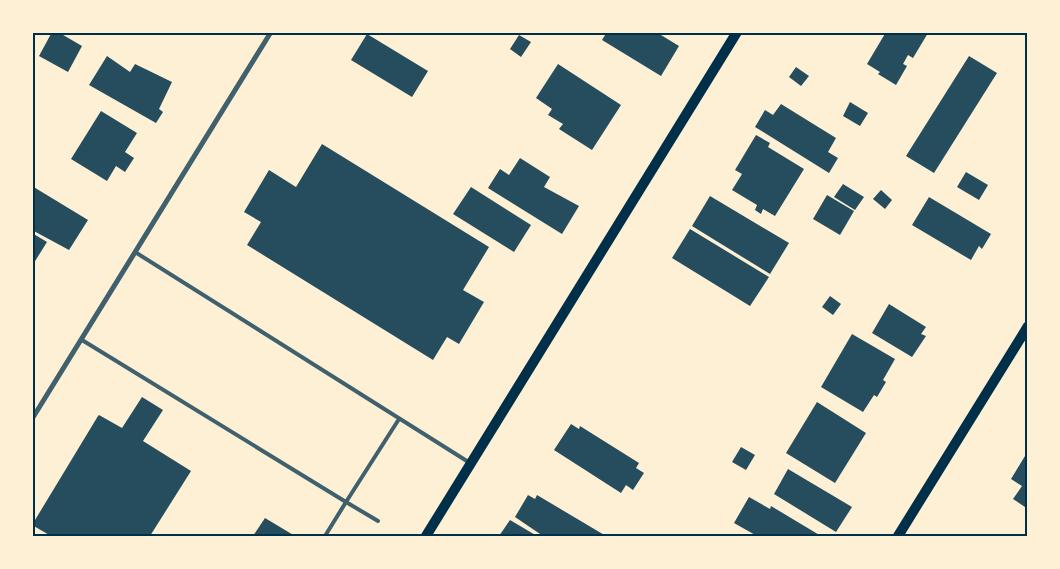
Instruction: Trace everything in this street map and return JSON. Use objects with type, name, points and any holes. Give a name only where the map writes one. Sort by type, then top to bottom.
[{"type":"main road","points":[[426,536],[737,32]]},
{"type":"main road","points":[[898,536],[1028,326]]},
{"type":"street","points":[[32,419],[271,32]]},
{"type":"lane","points":[[136,252],[470,464]]},
{"type":"lane","points":[[82,340],[378,521]]},
{"type":"lane","points":[[325,536],[399,419]]},
{"type":"building","points":[[52,32],[58,32],[82,46],[68,72],[39,56]]},
{"type":"building","points":[[607,32],[656,32],[679,46],[661,76],[602,40]]},
{"type":"building","points":[[886,32],[928,33],[913,58],[908,55],[903,64],[907,66],[896,85],[878,74],[880,72],[867,64]]},
{"type":"building","points":[[367,34],[428,71],[412,97],[351,60]]},
{"type":"building","points":[[519,35],[531,42],[521,57],[510,49]]},
{"type":"building","points":[[107,56],[130,72],[135,64],[172,82],[159,109],[163,112],[156,123],[89,85]]},
{"type":"building","points":[[969,56],[997,73],[934,173],[906,156]]},
{"type":"building","points":[[558,64],[621,105],[592,150],[559,129],[563,124],[548,115],[552,109],[536,98]]},
{"type":"building","points":[[796,67],[809,76],[801,86],[789,77]]},
{"type":"building","points":[[850,102],[868,113],[860,126],[843,116]]},
{"type":"building","points":[[781,104],[836,138],[828,152],[838,158],[829,173],[755,127],[765,110],[773,115]]},
{"type":"building","points":[[101,111],[137,133],[125,152],[134,158],[125,172],[116,166],[107,181],[71,159]]},
{"type":"building","points":[[756,135],[770,143],[768,147],[804,169],[775,216],[763,209],[761,214],[755,210],[757,205],[732,190],[742,174],[735,170]]},
{"type":"building","points":[[322,144],[489,247],[463,290],[484,302],[459,344],[447,337],[433,360],[247,245],[261,222],[244,212],[269,170],[296,187]]},
{"type":"building","points":[[520,158],[550,177],[544,187],[579,206],[562,234],[488,188],[500,169],[509,175]]},
{"type":"building","points":[[966,172],[988,185],[979,200],[957,187]]},
{"type":"building","points":[[843,184],[864,197],[855,210],[834,197]]},
{"type":"building","points":[[32,186],[88,220],[69,250],[32,230]]},
{"type":"building","points":[[471,187],[531,225],[514,252],[453,214]]},
{"type":"building","points":[[881,190],[892,200],[885,209],[873,199]]},
{"type":"building","points":[[827,195],[854,211],[840,235],[813,219]]},
{"type":"building","points":[[710,196],[789,243],[770,274],[692,226]]},
{"type":"building","points":[[929,197],[991,234],[982,249],[979,246],[971,260],[912,225]]},
{"type":"building","points":[[690,229],[769,277],[750,306],[672,258]]},
{"type":"building","points":[[32,233],[47,242],[32,266]]},
{"type":"building","points":[[830,296],[841,304],[833,315],[822,307]]},
{"type":"building","points":[[889,304],[926,327],[921,334],[926,336],[912,357],[872,333]]},
{"type":"building","points":[[852,334],[895,359],[883,380],[886,382],[877,397],[874,395],[863,412],[821,387]]},
{"type":"building","points":[[142,397],[163,410],[143,441],[191,471],[150,536],[51,536],[32,525],[98,416],[122,428]]},
{"type":"building","points":[[817,402],[866,433],[835,483],[786,453]]},
{"type":"building","points":[[571,424],[579,429],[580,426],[639,463],[636,468],[644,473],[633,490],[626,485],[621,493],[554,450]]},
{"type":"building","points":[[741,447],[755,455],[746,470],[732,462]]},
{"type":"building","points":[[1025,456],[1028,457],[1028,509],[1013,499],[1022,486],[1011,479]]},
{"type":"building","points":[[788,469],[852,507],[836,532],[774,494]]},
{"type":"building","points":[[528,495],[535,499],[537,495],[606,536],[543,536],[515,517]]},
{"type":"building","points":[[749,497],[770,509],[771,506],[821,536],[757,536],[734,523]]},
{"type":"building","points":[[265,518],[295,536],[253,536]]},
{"type":"building","points":[[510,520],[537,536],[499,536]]}]
